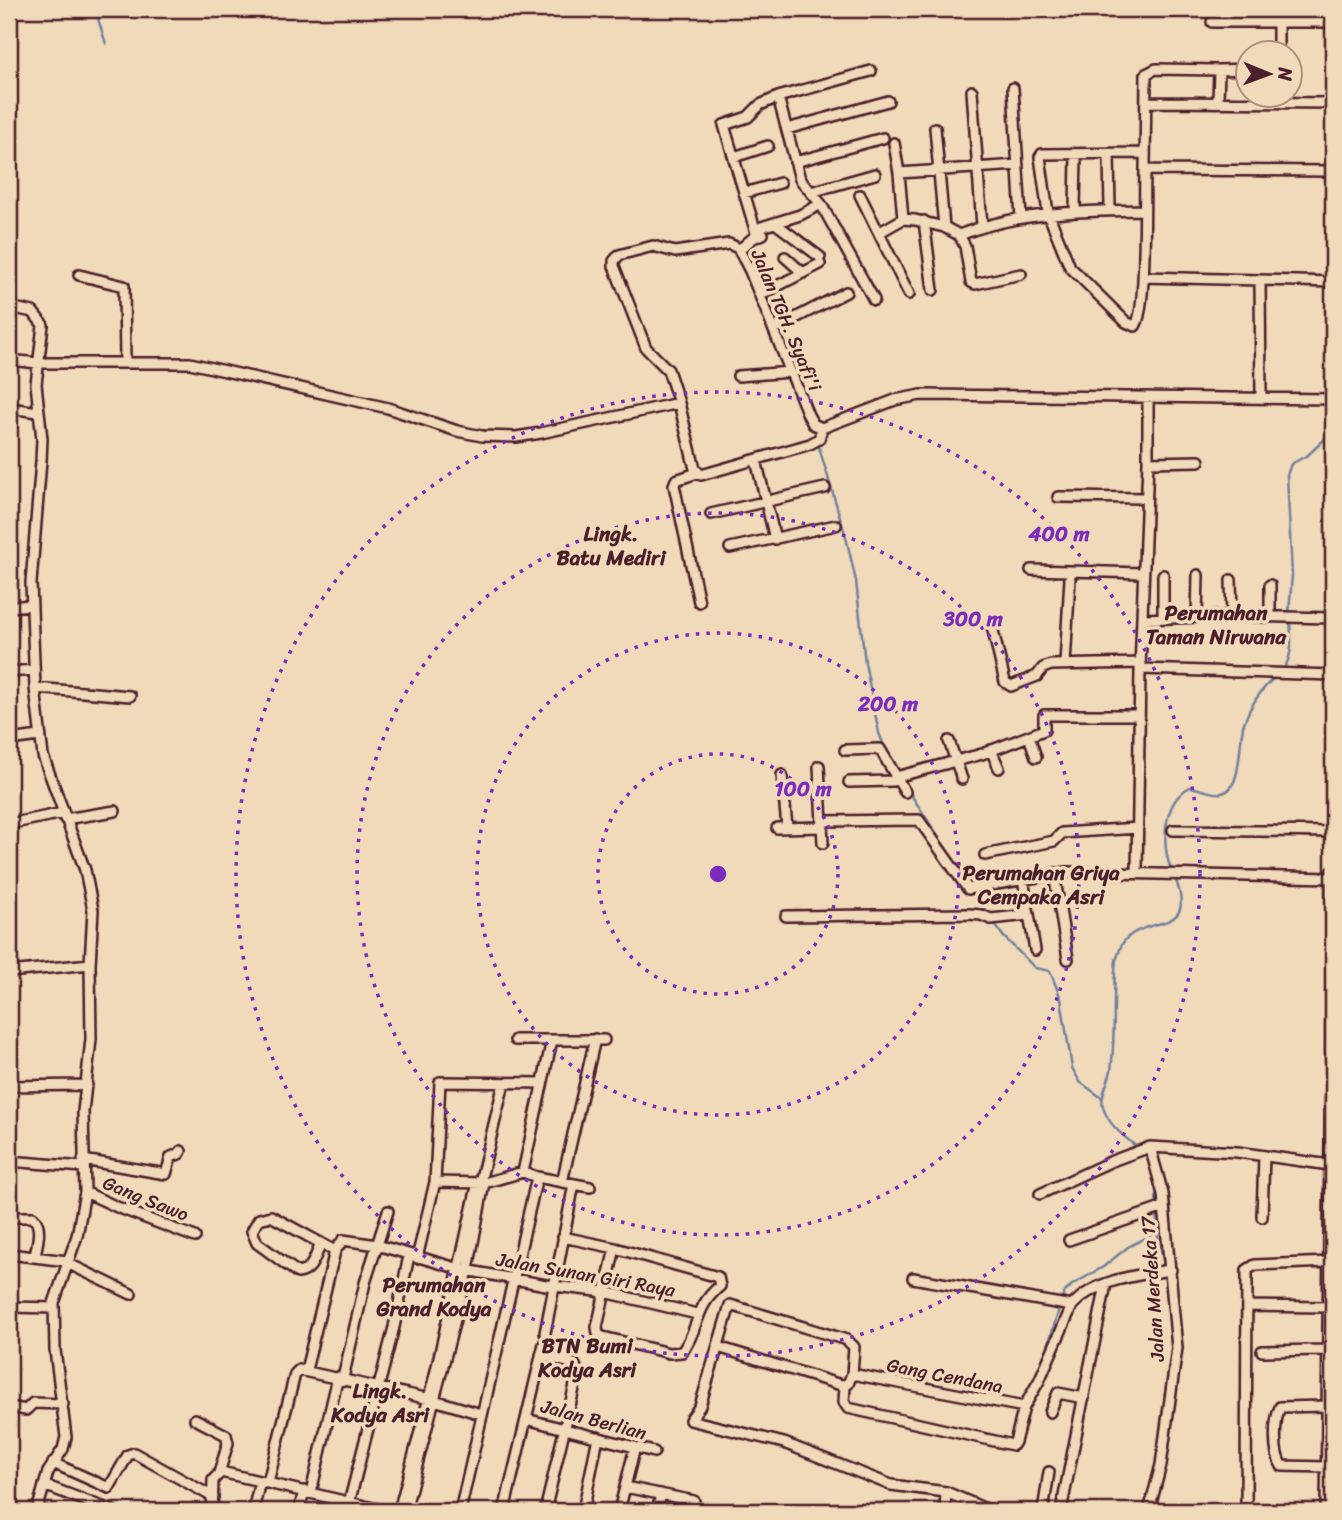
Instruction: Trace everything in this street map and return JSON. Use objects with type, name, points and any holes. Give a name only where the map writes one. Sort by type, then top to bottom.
[{"type":"street","points":[[1212,22],[1333,22]]},
{"type":"street","points":[[1278,22],[1278,38]]},
{"type":"street","points":[[1145,153],[1041,155],[1048,213],[1073,272],[1126,322],[1135,326],[1139,319],[1143,277],[1146,102],[1144,76],[1152,70],[1234,69]]},
{"type":"street","points":[[1218,102],[1219,70]]},
{"type":"street","points":[[758,233],[724,125],[748,117],[760,105],[778,97],[871,71]]},
{"type":"street","points":[[1013,88],[1021,218]]},
{"type":"street","points":[[972,91],[982,226]]},
{"type":"street","points":[[778,97],[800,179],[821,204],[874,300]]},
{"type":"street","points":[[1304,100],[1333,103]]},
{"type":"street","points":[[787,129],[888,101]]},
{"type":"street","points":[[1146,102],[1234,101]]},
{"type":"street","points":[[935,128],[944,227]]},
{"type":"street","points":[[795,162],[883,138]]},
{"type":"street","points":[[894,143],[903,219]]},
{"type":"street","points":[[734,157],[768,146]]},
{"type":"street","points":[[1075,210],[1076,154]]},
{"type":"street","points":[[1109,154],[1110,211]]},
{"type":"street","points":[[899,173],[1018,165]]},
{"type":"street","points":[[1145,170],[1333,171]]},
{"type":"street","points":[[811,192],[875,174]]},
{"type":"street","points":[[744,193],[780,183]]},
{"type":"street","points":[[860,195],[909,294]]},
{"type":"street","points":[[739,250],[758,233],[775,223],[800,215],[821,204]]},
{"type":"street","points":[[959,235],[982,226],[1048,213],[1075,210],[1143,210]]},
{"type":"street","points":[[880,232],[903,219],[924,221],[959,235],[965,246],[971,282],[975,284],[1021,274]]},
{"type":"street","points":[[924,221],[933,290]]},
{"type":"street","points":[[760,295],[803,273],[820,260],[775,223]]},
{"type":"street","name":"Jalan TGH. Syafi'i","points":[[679,403],[667,370],[646,348],[614,261],[619,255],[650,247],[680,252],[729,244],[739,250],[760,295],[810,420],[815,426],[822,428]]},
{"type":"street","points":[[785,257],[803,273]]},
{"type":"street","points":[[79,275],[124,286],[125,362]]},
{"type":"street","points":[[1143,277],[1333,282]]},
{"type":"street","points":[[1259,280],[1261,398]]},
{"type":"street","points":[[774,329],[846,292]]},
{"type":"street","points":[[9,307],[33,312],[41,319],[44,328],[43,363],[36,398],[42,439],[31,605],[34,670],[38,688],[43,756],[68,817],[92,900],[91,1039],[83,1112],[85,1192],[77,1236],[55,1296],[54,1308],[55,1350],[66,1430],[65,1443],[53,1462],[37,1511]]},
{"type":"street","points":[[9,360],[43,363],[190,363],[386,408],[482,436],[520,436],[679,403],[697,473]]},
{"type":"street","points":[[738,376],[791,372]]},
{"type":"street","points":[[699,602],[674,485],[676,480],[697,473],[707,475],[816,440],[822,428],[895,400],[913,396],[1333,399]]},
{"type":"street","points":[[1137,873],[1148,397]]},
{"type":"street","points":[[9,408],[39,412]]},
{"type":"street","points":[[1333,408],[1333,423]]},
{"type":"street","points":[[756,460],[775,539]]},
{"type":"street","points":[[1148,462],[1199,461]]},
{"type":"street","points":[[711,514],[825,488]]},
{"type":"street","points":[[1058,497],[1146,498]]},
{"type":"street","points":[[730,548],[836,525]]},
{"type":"street","points":[[1031,570],[1143,573]]},
{"type":"street","points":[[1163,575],[1163,618]]},
{"type":"street","points":[[1197,617],[1198,575]]},
{"type":"street","points":[[1065,664],[1070,578]]},
{"type":"street","points":[[1231,580],[1232,616]]},
{"type":"street","points":[[1270,585],[1270,616]]},
{"type":"street","points":[[9,607],[31,605]]},
{"type":"street","points":[[1142,619],[1232,616],[1333,618]]},
{"type":"street","points":[[991,622],[1005,682],[1008,685],[1027,681],[1040,674],[1045,667],[1065,664],[1333,675]]},
{"type":"street","points":[[9,672],[34,670]]},
{"type":"street","points":[[38,688],[130,696]]},
{"type":"street","points":[[849,782],[893,781],[896,777],[991,750],[1044,730],[1044,715],[1139,715]]},
{"type":"street","points":[[9,740],[40,736]]},
{"type":"street","points":[[1029,736],[1036,757]]},
{"type":"street","points":[[949,740],[962,779]]},
{"type":"street","points":[[845,750],[880,749],[905,792]]},
{"type":"street","points":[[991,750],[999,768]]},
{"type":"street","points":[[819,766],[823,843]]},
{"type":"street","points":[[782,775],[782,828],[919,820],[968,889],[1054,873],[1333,878]]},
{"type":"street","points":[[9,824],[115,811]]},
{"type":"street","points":[[985,855],[1054,841],[1062,833],[1138,828]]},
{"type":"street","points":[[1172,830],[1333,832]]},
{"type":"street","points":[[1326,1511],[1330,1428],[1326,1350],[1332,1236],[1330,1166],[1333,870]]},
{"type":"street","points":[[1054,873],[1068,959]]},
{"type":"street","points":[[1023,879],[1035,950]]},
{"type":"street","points":[[786,916],[969,914],[994,919],[1028,915]]},
{"type":"street","points":[[9,972],[90,964]]},
{"type":"street","points":[[515,1040],[600,1040],[562,1182]]},
{"type":"street","points":[[523,1172],[552,1040]]},
{"type":"street","points":[[348,1507],[435,1182],[440,1082],[542,1083]]},
{"type":"street","points":[[403,1509],[434,1400],[505,1083]]},
{"type":"street","points":[[9,1086],[87,1085]]},
{"type":"street","points":[[1040,1194],[1148,1148],[1194,1149],[1330,1166]]},
{"type":"street","name":"Jalan Merdeka 17","points":[[1148,1148],[1159,1174],[1166,1271],[1177,1348],[1161,1465],[1149,1511]]},
{"type":"street","points":[[9,1161],[83,1163],[166,1174],[171,1157],[181,1151]]},
{"type":"street","points":[[1262,1217],[1264,1156]]},
{"type":"street","points":[[435,1182],[481,1181],[523,1172],[590,1187]]},
{"type":"street","points":[[460,1511],[537,1177]]},
{"type":"street","points":[[545,1333],[574,1184]]},
{"type":"street","name":"Gang Sawo","points":[[85,1192],[195,1237]]},
{"type":"street","points":[[1069,1240],[1160,1208]]},
{"type":"street","points":[[299,1511],[341,1378],[365,1283],[388,1211]]},
{"type":"street","points":[[306,1370],[335,1251],[321,1243],[271,1216],[261,1218],[252,1229],[257,1243],[298,1273],[311,1267],[321,1243]]},
{"type":"street","points":[[9,1217],[33,1217],[36,1220],[39,1227],[35,1256]]},
{"type":"street","points":[[563,1237],[615,1248],[716,1275],[720,1279],[720,1286],[708,1296],[697,1314],[690,1341],[682,1352],[669,1353],[603,1338],[597,1331],[615,1248]]},
{"type":"street","name":"Jalan Sunan Giri Raya","points":[[335,1251],[341,1241],[377,1245],[413,1257],[514,1280],[604,1292],[697,1314]]},
{"type":"street","points":[[9,1254],[67,1262],[131,1294]]},
{"type":"street","points":[[1245,1511],[1247,1270],[1251,1266],[1330,1262]]},
{"type":"street","points":[[913,1278],[1065,1305],[1106,1284],[1166,1271]]},
{"type":"street","points":[[1061,1511],[1106,1284]]},
{"type":"street","points":[[989,1511],[946,1492],[891,1485],[784,1443],[690,1420],[700,1406],[730,1305],[847,1339],[854,1348],[852,1374],[843,1385],[844,1402],[848,1408],[1011,1445],[1015,1442],[1024,1407]]},
{"type":"street","name":"Gang Cendana","points":[[852,1374],[1024,1407],[1040,1381],[1065,1305]]},
{"type":"street","points":[[1247,1306],[1328,1307]]},
{"type":"street","points":[[9,1307],[54,1308]]},
{"type":"street","points":[[504,1511],[544,1344]]},
{"type":"street","points":[[718,1347],[843,1385]]},
{"type":"street","points":[[1262,1351],[1326,1350]]},
{"type":"street","points":[[541,1355],[574,1364],[578,1369],[545,1511]]},
{"type":"street","points":[[253,1511],[295,1375],[299,1370],[434,1400],[481,1414]]},
{"type":"street","points":[[1050,1412],[1058,1393],[1084,1398]]},
{"type":"street","points":[[9,1407],[26,1410],[34,1403],[63,1404]]},
{"type":"street","points":[[1327,1406],[1280,1407],[1277,1433],[1277,1455],[1282,1466],[1327,1467]]},
{"type":"street","points":[[195,1419],[223,1433],[228,1443],[223,1473],[213,1480],[212,1511]]},
{"type":"street","name":"Jalan Berlian","points":[[526,1419],[654,1452]]},
{"type":"street","points":[[583,1511],[598,1437]]},
{"type":"street","points":[[620,1511],[635,1447]]},
{"type":"street","points":[[53,1462],[109,1488],[127,1457],[134,1453],[213,1497]]},
{"type":"street","points":[[1044,1511],[1049,1472]]},
{"type":"street","points":[[223,1473],[307,1492],[348,1507],[386,1511]]},
{"type":"street","points":[[44,1485],[113,1511]]},
{"type":"street","points":[[625,1487],[694,1501]]},
{"type":"street","points":[[945,1511],[946,1492]]},
{"type":"street","points":[[657,1511],[661,1494]]},
{"type":"waterway","points":[[95,9],[106,44]]},
{"type":"waterway","points":[[829,9],[836,14]]},
{"type":"waterway","points":[[1289,613],[1292,575],[1287,475],[1291,464],[1308,455],[1326,438],[1333,438]]},
{"type":"waterway","points":[[818,444],[846,537],[856,581],[865,663],[879,733],[886,751]]},
{"type":"waterway","points":[[1282,670],[1290,653],[1290,620]]},
{"type":"waterway","points":[[1172,872],[1165,838],[1166,825],[1174,803],[1190,787],[1218,793],[1229,790],[1237,774],[1244,723],[1261,692],[1275,677]]},
{"type":"waterway","points":[[908,790],[956,864]]},
{"type":"waterway","points":[[1150,1159],[1111,1123],[1103,1107],[1103,1098],[1112,1056],[1116,960],[1122,944],[1132,934],[1175,917],[1180,909],[1181,897],[1175,878]]},
{"type":"waterway","points":[[973,890],[988,914]]},
{"type":"waterway","points":[[994,923],[1003,936],[1035,968],[1050,971],[1061,999],[1072,1068],[1080,1082],[1102,1098]]},
{"type":"waterway","points":[[1156,1186],[1157,1232],[1165,1270]]},
{"type":"waterway","points":[[1043,1362],[1064,1293],[1128,1247],[1157,1232]]},
{"type":"waterway","points":[[1153,1477],[1159,1449]]},
{"type":"district","name":"Lingk. Batu Mediri","points":[[611,546]]},
{"type":"district","name":"Perumahan Taman Nirwana","points":[[1216,625]]},
{"type":"district","name":"Perumahan Griya Cempaka Asri","points":[[1041,885]]},
{"type":"district","name":"Perumahan Grand Kodya","points":[[434,1297]]},
{"type":"district","name":"BTN Bumi Kodya Asri","points":[[587,1358]]},
{"type":"district","name":"Lingk. Kodya Asri","points":[[380,1403]]}]
